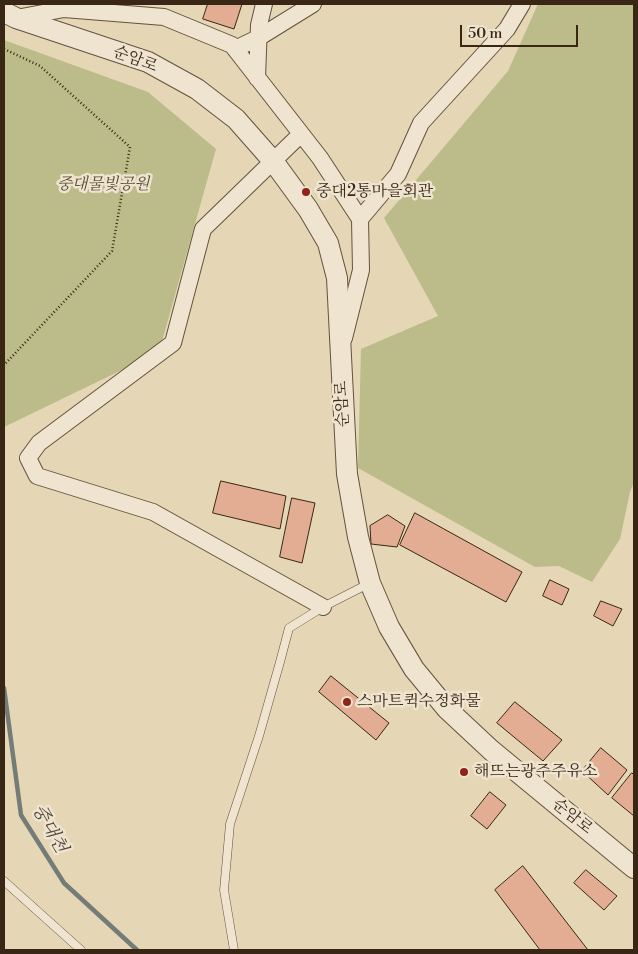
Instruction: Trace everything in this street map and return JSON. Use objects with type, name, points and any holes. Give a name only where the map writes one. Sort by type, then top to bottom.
[{"type":"street","points":[[257,78],[258,38],[264,4]]},
{"type":"street","points":[[235,49],[258,38],[313,4]]},
{"type":"street","points":[[360,219],[398,174],[421,123],[507,29],[522,4]]},
{"type":"street","points":[[10,15],[64,9],[164,17],[232,45],[320,158],[360,219],[361,270],[340,350]]},
{"type":"street","name":"순암로","points":[[10,15],[148,62],[197,89],[236,119],[273,161],[308,209],[328,242],[337,278],[347,474],[358,537],[370,583],[389,626],[414,669],[447,709],[491,750],[634,868]]},
{"type":"street","points":[[301,134],[203,229],[173,343],[39,443],[28,458],[37,476],[153,512],[323,607]]},
{"type":"lane","points":[[234,950],[224,890],[230,824],[267,708],[289,628],[323,607],[370,583]]},
{"type":"lane","points":[[4,881],[80,950]]},
{"type":"path","points":[[4,48],[40,66],[130,147],[112,251],[4,365]]},
{"type":"green space","points":[[538,4],[634,4],[634,482],[620,539],[592,582],[559,566],[535,567],[358,468],[361,349],[438,316],[384,218],[508,71]]},
{"type":"green space","name":"중대물빛공원","points":[[4,40],[148,92],[216,149],[159,352],[4,427]]},
{"type":"building","points":[[208,4],[242,4],[234,29],[203,19]]},
{"type":"building","points":[[221,481],[286,496],[280,529],[213,513]]},
{"type":"building","points":[[292,498],[315,503],[302,563],[280,557]]},
{"type":"building","points":[[415,513],[522,572],[506,602],[400,545]]},
{"type":"building","points":[[388,515],[405,526],[397,547],[371,544],[370,526]]},
{"type":"building","points":[[550,580],[569,589],[562,605],[543,596]]},
{"type":"building","points":[[601,601],[622,609],[613,626],[594,616]]},
{"type":"building","points":[[331,676],[389,723],[376,740],[319,692]]},
{"type":"building","points":[[515,702],[562,740],[543,761],[497,723]]},
{"type":"building","points":[[601,748],[627,770],[608,795],[582,771]]},
{"type":"building","points":[[632,773],[634,775],[634,816],[612,798]]},
{"type":"building","points":[[490,792],[506,805],[487,829],[471,816]]},
{"type":"building","points":[[523,866],[588,950],[540,950],[495,890]]},
{"type":"building","points":[[586,870],[617,896],[604,910],[574,883]]},
{"type":"waterway","name":"중대천","points":[[4,688],[21,815],[64,883],[137,950]]},
{"type":"place","name":"중대2통마을회관","points":[[306,192]]},
{"type":"place","name":"스마트퀵수정화물","points":[[347,702]]},
{"type":"place","name":"해뜨는광주주유소","points":[[464,772]]}]
